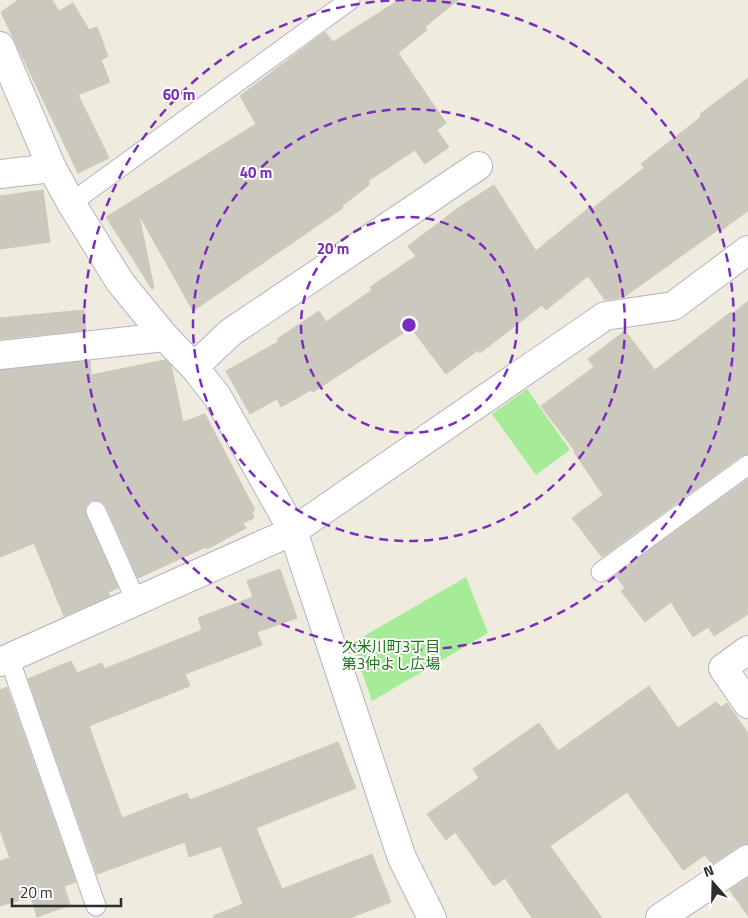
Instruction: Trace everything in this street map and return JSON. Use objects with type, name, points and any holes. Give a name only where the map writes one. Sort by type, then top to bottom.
[{"type":"street","points":[[0,46],[52,168],[71,203],[120,282],[217,396],[293,531],[402,858],[432,918]]},
{"type":"street","points":[[194,367],[231,332],[478,166]]},
{"type":"street","points":[[0,174],[52,168]]},
{"type":"street","points":[[5,660],[293,531],[605,316],[674,306],[748,250]]},
{"type":"street","points":[[0,355],[165,337]]},
{"type":"street","points":[[748,650],[723,668],[748,704]]},
{"type":"street","points":[[660,918],[748,859]]},
{"type":"lane","points":[[71,203],[350,0]]},
{"type":"lane","points":[[601,572],[748,465]]},
{"type":"lane","points":[[96,511],[136,601]]},
{"type":"lane","points":[[5,660],[96,906]]},
{"type":"green space","points":[[527,389],[570,450],[536,475],[492,414]]},
{"type":"green space","name":"久米川町3丁目 第3仲よし広場","points":[[466,577],[488,633],[372,701],[352,643]]},
{"type":"building","points":[[18,0],[52,0],[59,11],[73,3],[89,30],[97,27],[108,56],[101,60],[110,82],[78,95],[109,158],[78,173],[1,12]]},
{"type":"building","points":[[399,0],[458,0],[425,27],[427,30],[398,53],[446,123],[437,130],[449,147],[425,164],[415,150],[368,181],[370,184],[342,206],[343,208],[193,311],[139,215],[154,288],[152,289],[106,217],[256,124],[240,96],[325,32],[333,42]]},
{"type":"building","points":[[748,78],[748,211],[720,231],[719,229],[624,297],[605,300],[588,276],[546,310],[542,305],[480,353],[478,350],[446,374],[411,328],[313,392],[311,390],[281,407],[277,399],[250,414],[226,371],[278,342],[277,339],[319,311],[326,322],[372,290],[370,287],[416,256],[408,246],[461,206],[494,185],[536,251],[591,206],[593,208],[644,168],[641,164],[701,117],[700,114]]},
{"type":"building","points":[[43,190],[50,242],[0,249],[0,196]]},
{"type":"building","points":[[748,301],[748,454],[741,456],[602,557],[572,518],[603,495],[575,451],[541,406],[594,367],[588,359],[625,331],[655,370]]},
{"type":"building","points":[[84,310],[86,330],[0,339],[0,318]]},
{"type":"building","points":[[165,360],[171,365],[183,422],[205,414],[255,510],[252,512],[254,518],[243,523],[246,528],[207,549],[206,547],[138,578],[106,506],[98,500],[91,501],[85,509],[86,515],[118,588],[108,592],[110,596],[64,616],[34,543],[0,557],[0,370],[90,361],[91,375]]},
{"type":"building","points":[[748,479],[748,614],[714,636],[708,627],[693,637],[671,602],[645,622],[621,591],[625,588],[615,575]]},
{"type":"building","points":[[280,569],[297,618],[257,632],[262,645],[185,674],[190,686],[89,726],[122,818],[187,793],[190,800],[338,742],[356,788],[256,828],[282,889],[372,854],[391,902],[350,918],[214,918],[213,916],[243,904],[221,846],[189,857],[185,842],[97,874],[28,679],[71,661],[77,673],[102,663],[104,669],[202,630],[198,618],[253,597],[247,581]]},
{"type":"building","points":[[649,686],[678,728],[716,702],[721,707],[727,703],[748,733],[748,844],[739,846],[712,864],[705,855],[683,870],[627,792],[550,846],[602,918],[532,918],[505,878],[494,886],[455,832],[446,840],[427,814],[479,778],[473,769],[539,723],[558,751]]},
{"type":"building","points":[[7,687],[76,882],[64,886],[70,905],[37,917],[31,897],[0,906],[0,861],[10,858],[0,830],[0,690]]},
{"type":"building","points":[[748,878],[748,916],[730,890]]}]
